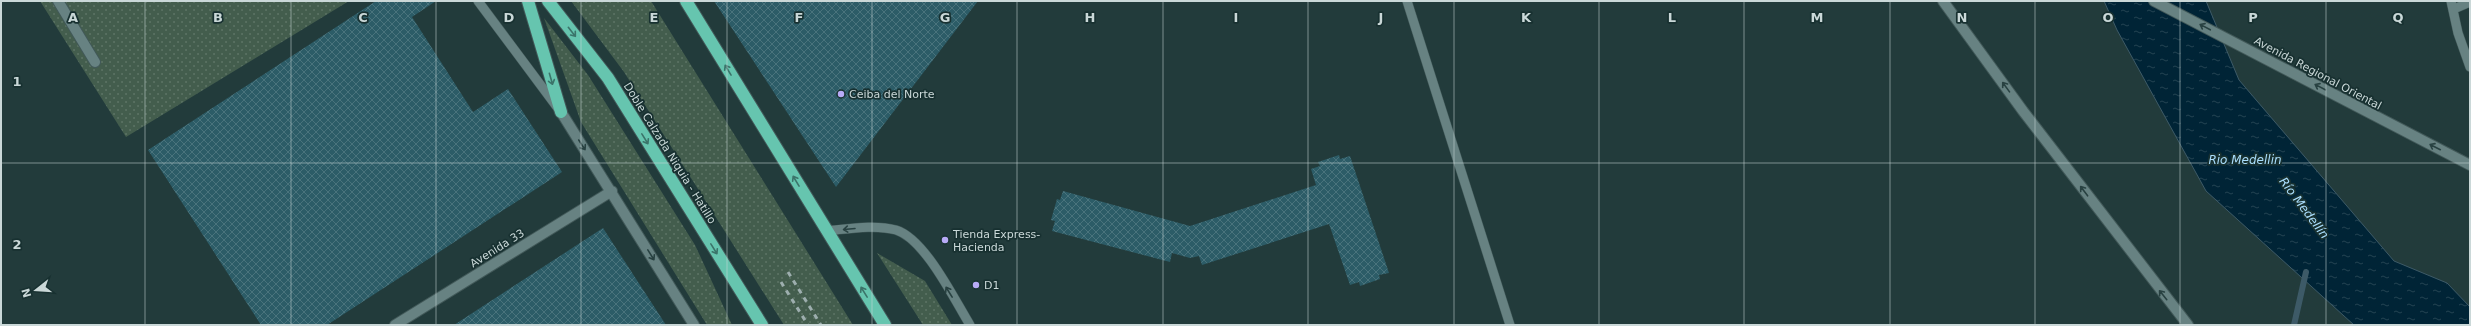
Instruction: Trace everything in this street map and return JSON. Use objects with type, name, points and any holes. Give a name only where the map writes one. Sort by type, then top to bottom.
[{"type":"highway","points":[[528,1],[561,112]]},
{"type":"highway","name":"Doble Calzada Niquia - Hatillo","points":[[548,1],[608,78],[762,325]]},
{"type":"highway","points":[[686,1],[885,325]]},
{"type":"highway","points":[[752,310],[755,325]]},
{"type":"main road","points":[[58,1],[95,62]]},
{"type":"main road","points":[[1943,1],[2028,117],[2188,325]]},
{"type":"main road","name":"Avenida Regional Oriental","points":[[2154,1],[2470,165]]},
{"type":"main road","points":[[561,112],[612,191],[694,325]]},
{"type":"main road","name":"Avenida 33","points":[[395,325],[612,191]]},
{"type":"lane","points":[[478,1],[561,112]]},
{"type":"lane","points":[[1407,1],[1510,325]]},
{"type":"lane","points":[[2470,2],[2453,5],[2458,33],[2470,67]]},
{"type":"lane","points":[[826,231],[868,227],[896,230],[911,239],[923,251],[970,325]]},
{"type":"green space","points":[[40,1],[349,1],[126,137]]},
{"type":"green space","points":[[571,1],[651,1],[853,325],[784,325],[624,72]]},
{"type":"green space","points":[[544,18],[588,75],[695,245],[732,325],[707,325],[581,122]]},
{"type":"green space","points":[[877,253],[925,281],[952,325],[923,325]]},
{"type":"water","name":"Rio Medellin","points":[[2104,1],[2206,1],[2239,80],[2394,261],[2447,283],[2470,307],[2470,325],[2354,325],[2206,191],[2117,30]]},
{"type":"building","points":[[376,1],[436,1],[412,17],[473,112],[508,89],[562,172],[327,325],[261,325],[148,150]]},
{"type":"building","name":"Ceiba del Norte","points":[[714,1],[978,1],[836,187]]},
{"type":"building","points":[[1339,155],[1340,159],[1350,156],[1389,273],[1379,275],[1380,279],[1360,286],[1359,282],[1350,285],[1329,224],[1202,265],[1199,256],[1190,258],[1172,253],[1170,262],[1052,231],[1055,221],[1051,220],[1057,199],[1060,200],[1063,191],[1190,226],[1316,185],[1311,169],[1320,166],[1318,162]]},
{"type":"building","points":[[603,228],[666,325],[454,325]]},
{"type":"waterway","points":[[2294,325],[2306,272]]},
{"type":"railway","points":[[788,272],[821,325]]},
{"type":"railway","points":[[781,282],[808,325]]},
{"type":"place","name":"Ceiba del Norte","points":[[841,94]]},
{"type":"place","name":"Tienda Express- Hacienda","points":[[945,240]]},
{"type":"place","name":"D1","points":[[976,285]]},
{"type":"water label","name":"Río Medellín","points":[[2304,208]]}]
